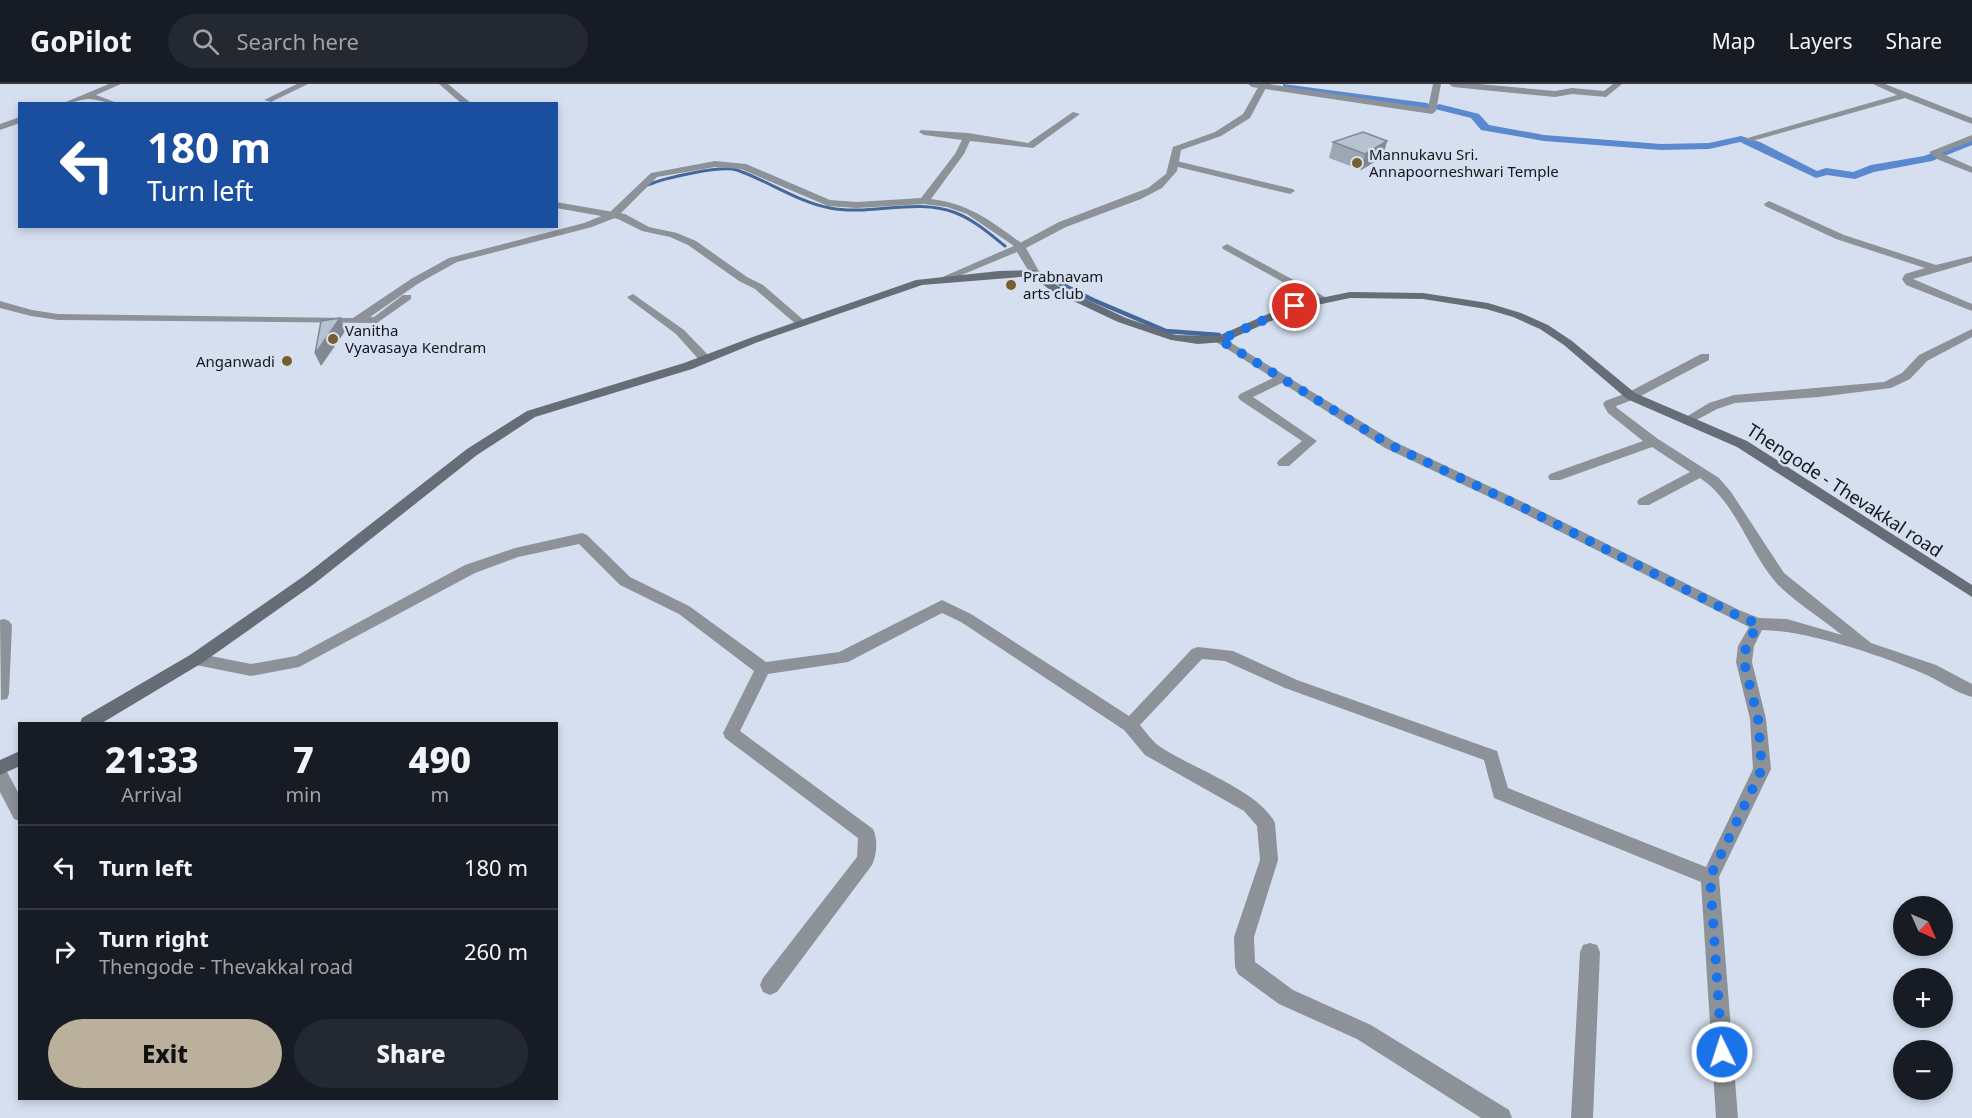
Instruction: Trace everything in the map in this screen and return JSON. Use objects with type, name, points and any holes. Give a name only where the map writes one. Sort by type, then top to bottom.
[{"type":"main road","points":[[90,722],[196,659],[309,580],[472,452],[531,414],[688,366],[801,323],[920,282],[999,274],[1035,273]]},
{"type":"main road","name":"Thengode - Thevakkal road","points":[[1035,273],[1054,288],[1122,321],[1175,338],[1220,340],[1295,306],[1350,295],[1423,296],[1488,306],[1544,327],[1568,343],[1631,396],[1742,444],[1972,592]]},
{"type":"main road","points":[[0,768],[18,759]]},
{"type":"street","points":[[70,102],[117,84]]},
{"type":"street","points":[[268,100],[304,84]]},
{"type":"street","points":[[442,84],[465,102]]},
{"type":"street","points":[[1251,84],[1432,111],[1437,84]]},
{"type":"street","points":[[1453,84],[1555,94],[1572,91],[1605,94],[1618,84]]},
{"type":"street","points":[[1877,84],[1972,121]]},
{"type":"street","points":[[943,279],[1020,247],[1032,238],[1080,217],[1141,195],[1165,182],[1177,164],[1176,149],[1218,134],[1247,116],[1263,85]]},
{"type":"street","points":[[88,95],[110,102]]},
{"type":"street","points":[[1749,139],[1905,95]]},
{"type":"street","points":[[1954,114],[1972,107]]},
{"type":"street","points":[[924,132],[1030,146],[1076,114]]},
{"type":"street","points":[[0,128],[18,121]]},
{"type":"street","points":[[924,201],[959,154],[968,136]]},
{"type":"street","points":[[1972,138],[1934,152],[1937,156],[1972,170]]},
{"type":"street","points":[[0,304],[31,313],[58,317],[356,321],[415,281],[453,260],[480,251],[557,234],[617,216],[654,176],[715,164],[743,166],[828,203],[857,205],[924,201],[950,204],[971,212],[1020,247],[1035,273]]},
{"type":"street","points":[[1177,164],[1290,191]]},
{"type":"street","points":[[1769,204],[1840,237],[1937,269]]},
{"type":"street","points":[[558,205],[617,216],[646,229],[673,235],[692,243],[743,279],[759,287],[801,323]]},
{"type":"street","points":[[1227,247],[1321,299]]},
{"type":"street","points":[[1972,259],[1909,276],[1906,279],[1910,283],[1972,308]]},
{"type":"street","points":[[633,297],[672,325],[705,359]]},
{"type":"street","points":[[1687,420],[1713,406],[1734,399],[1887,385],[1906,376],[1923,358],[1972,332]]},
{"type":"street","points":[[1220,340],[1390,445],[1522,507],[1723,609],[1758,624],[1787,625],[1870,648],[1930,669],[1972,691]]},
{"type":"street","points":[[1705,357],[1631,396],[1609,404],[1612,410],[1653,442],[1714,481],[1726,495],[1779,577],[1870,648]]},
{"type":"street","points":[[1281,379],[1244,397],[1311,441],[1284,463]]},
{"type":"street","points":[[1555,477],[1653,442]]},
{"type":"street","points":[[1644,502],[1700,472]]},
{"type":"street","points":[[196,659],[251,670],[299,661],[470,569],[515,553],[582,538],[625,581],[684,610],[763,669],[842,658],[942,606],[966,618],[1130,725],[1151,750],[1250,806],[1266,823],[1269,860],[1244,937],[1245,966],[1286,997],[1364,1032],[1502,1118]]},
{"type":"street","points":[[1727,1118],[1710,877],[1762,769],[1758,719],[1744,662],[1746,646],[1758,624]]},
{"type":"street","points":[[0,626],[4,625],[1,694]]},
{"type":"street","points":[[1130,725],[1198,653],[1227,655],[1291,684],[1491,756],[1500,794],[1710,877]]},
{"type":"street","points":[[763,669],[731,734],[867,835],[866,859],[770,985]]},
{"type":"street","points":[[0,776],[18,810]]},
{"type":"street","points":[[1581,1118],[1590,952]]},
{"type":"building","points":[[1363,132],[1387,141],[1365,154],[1333,142]]},
{"type":"building","points":[[340,318],[315,354],[321,321]]},
{"type":"waterway","points":[[1288,84],[1287,86],[1427,106]]},
{"type":"waterway","points":[[1439,107],[1475,116],[1485,128],[1544,138],[1661,147],[1709,146],[1741,139],[1756,144],[1816,175],[1826,171],[1855,176],[1871,169],[1928,159],[1972,141]]},
{"type":"waterway","points":[[648,185],[706,171],[737,170],[807,201],[830,208],[862,210],[910,206],[956,213],[969,219],[1005,246]]},
{"type":"waterway","points":[[1047,277],[1093,300],[1166,331],[1219,335]]},
{"type":"place","name":"Mannukavu Sri. Annapoorneshwari Temple","points":[[1357,163]]},
{"type":"place","name":"Prabnavam arts club","points":[[1011,285]]},
{"type":"place","name":"Vanitha Vyavasaya Kendram","points":[[333,339]]},
{"type":"place","name":"Anganwadi","points":[[287,361]]},
{"type":"route","points":[[1295,306],[1251,328],[1220,340],[1390,445],[1522,507],[1758,624],[1746,646],[1744,662],[1758,719],[1762,769],[1710,877],[1722,1052]]}]
